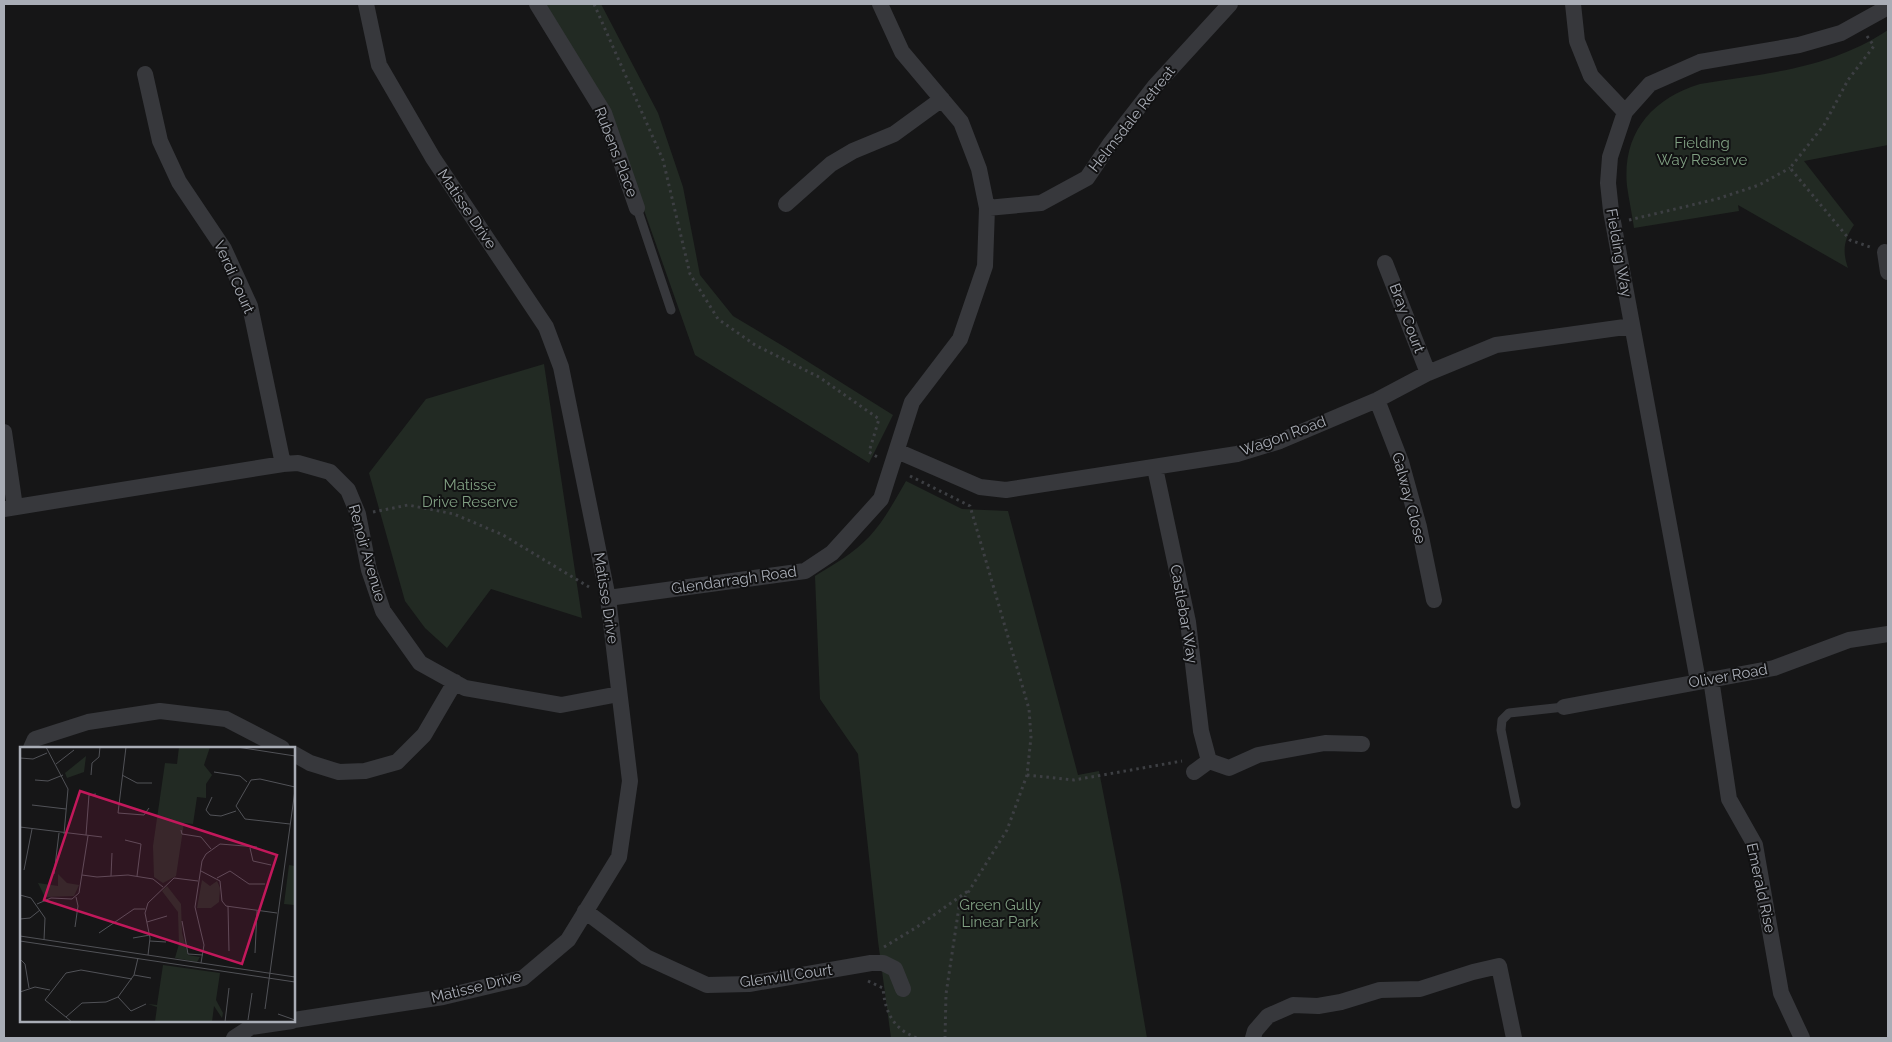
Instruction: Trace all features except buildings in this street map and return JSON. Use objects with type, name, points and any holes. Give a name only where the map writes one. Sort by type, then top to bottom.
[{"type":"street","name":"Matisse Drive","points":[[295,1021],[442,997],[523,978],[568,940],[618,857],[630,781],[608,598],[561,367],[546,327],[433,158],[379,65],[366,4]]},
{"type":"street","name":"Rubens Place","points":[[538,4],[604,112],[637,208]]},
{"type":"street","name":"Glendarragh Road","points":[[608,598],[805,571],[832,554],[881,499],[912,402],[960,340],[985,266],[987,208],[980,169],[961,122],[902,52],[880,4]]},
{"type":"street","name":"Helmsdale Retreat","points":[[987,208],[1041,203],[1087,178],[1110,144],[1155,86],[1230,4]]},
{"type":"street","points":[[1572,4],[1578,41],[1591,76],[1625,112]]},
{"type":"street","name":"Fielding Way","points":[[1704,680],[1632,326],[1608,183],[1610,157],[1625,112],[1650,84],[1700,62],[1799,45],[1841,33],[1888,7]]},
{"type":"street","name":"Verdi Court","points":[[145,74],[160,141],[179,182],[224,249],[250,306],[283,464]]},
{"type":"street","points":[[786,204],[831,164],[853,151],[894,134],[942,99]]},
{"type":"street","points":[[1885,252],[1888,272]]},
{"type":"street","name":"Bray Court","points":[[1385,262],[1428,373]]},
{"type":"street","name":"Wagon Road","points":[[897,451],[980,487],[1006,490],[1155,468],[1237,454],[1280,440],[1377,400],[1428,373],[1496,346],[1632,326]]},
{"type":"street","name":"Galway Close","points":[[1377,400],[1401,462],[1419,528],[1434,600]]},
{"type":"street","points":[[4,432],[9,508]]},
{"type":"street","name":"Renoir Avenue","points":[[9,508],[283,464],[298,463],[330,472],[348,490],[358,514],[369,570],[383,611],[420,663],[465,688],[561,705],[619,694]]},
{"type":"street","name":"Castlebar Way","points":[[1155,468],[1188,622],[1202,731],[1210,761]]},
{"type":"street","name":"Oliver Road","points":[[1564,707],[1774,668],[1849,640],[1888,634]]},
{"type":"street","name":"Emerald Rise","points":[[1704,680],[1729,799],[1755,844],[1781,993],[1802,1038]]},
{"type":"street","points":[[295,755],[310,763],[339,772],[366,772],[396,762],[424,735],[455,682]]},
{"type":"street","points":[[31,747],[35,739],[88,722],[160,712],[226,719],[280,747]]},
{"type":"street","points":[[1194,772],[1210,761],[1228,768],[1258,755],[1325,743],[1362,744]]},
{"type":"street","name":"Glenvill Court","points":[[585,911],[646,957],[706,985],[749,984],[865,964],[882,963],[895,969],[903,989]]},
{"type":"street","points":[[1253,1038],[1255,1031],[1268,1016],[1293,1005],[1342,1002],[1380,990],[1420,989],[1473,972],[1500,966],[1514,1038]]},
{"type":"street","name":"Matisse Drive","points":[[234,1038],[249,1024],[278,1022]]},
{"type":"lane","name":"Rubens Place","points":[[637,208],[671,310]]},
{"type":"lane","points":[[1516,804],[1501,730],[1502,720],[1509,713],[1564,707]]},
{"type":"path","points":[[1614,224],[1717,199],[1760,184],[1790,168],[1824,125],[1848,80],[1874,46],[1859,23]]},
{"type":"path","points":[[1790,168],[1850,240],[1885,252]]},
{"type":"path","points":[[358,514],[408,505],[454,514],[503,535],[608,598]]},
{"type":"path","points":[[1027,775],[1074,780],[1194,759],[1210,761]]},
{"type":"path","points":[[917,1038],[908,1035],[894,1024],[889,1017],[884,1003],[883,988],[871,981],[864,981],[865,964],[885,946],[970,889]]},
{"type":"green space","points":[[544,4],[601,4],[658,113],[683,187],[700,275],[733,316],[893,415],[869,463],[695,355],[607,105]]},
{"type":"green space","name":"Fielding Way Reserve","points":[[1888,30],[1888,145],[1804,161],[1854,225],[1845,245],[1848,268],[1738,205],[1739,211],[1634,228],[1627,186],[1629,150],[1643,121],[1654,109],[1667,99],[1700,84],[1797,68],[1843,53],[1866,43]]},
{"type":"green space","name":"Matisse Drive Reserve","points":[[544,364],[582,618],[491,589],[447,648],[425,628],[405,601],[369,473],[426,399]]},
{"type":"green space","name":"Green Gully Linear Park","points":[[906,481],[962,509],[1008,511],[1078,775],[1099,771],[1147,1038],[891,1038],[878,941],[858,754],[820,699],[815,576],[850,553],[869,537]]}]
